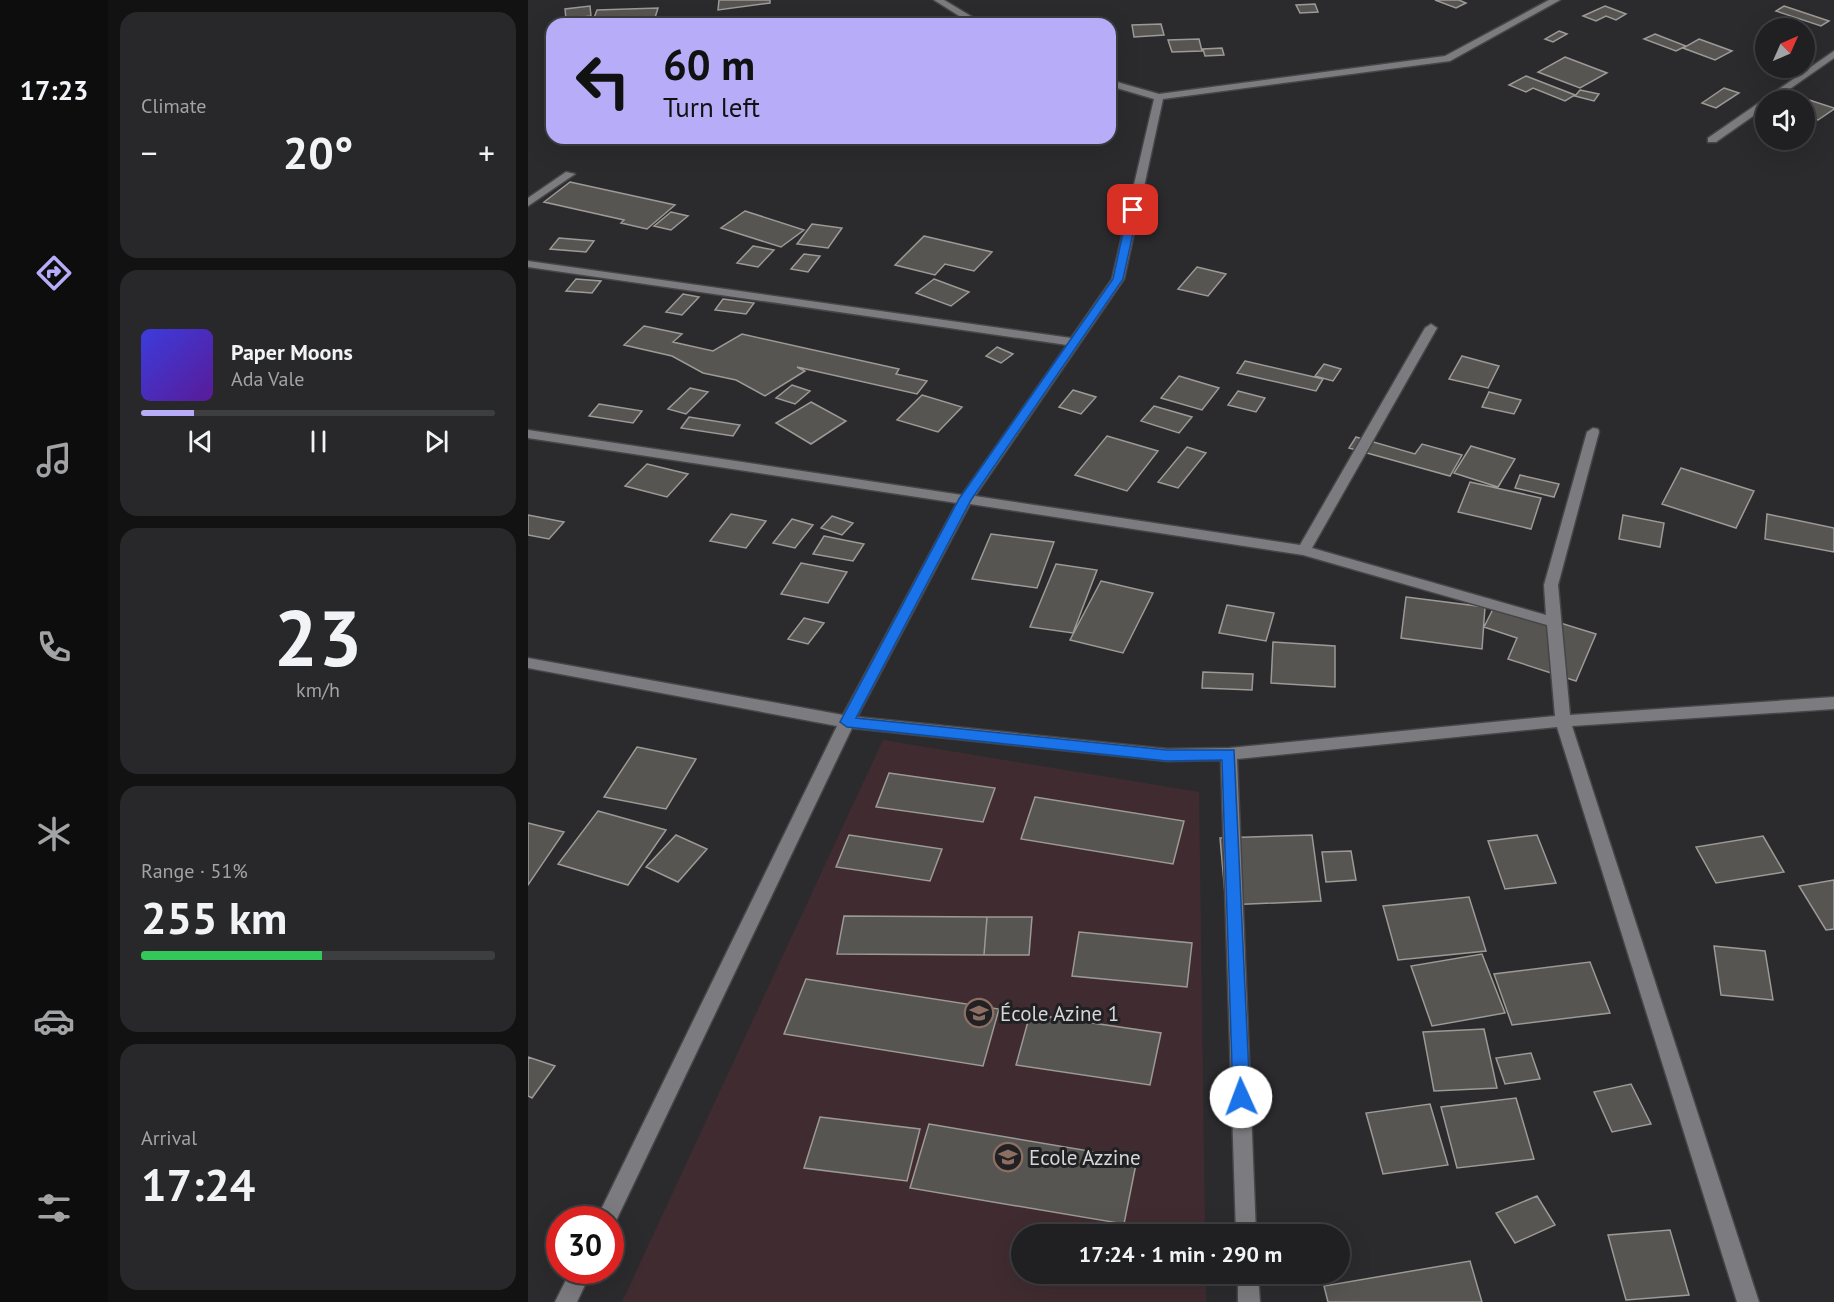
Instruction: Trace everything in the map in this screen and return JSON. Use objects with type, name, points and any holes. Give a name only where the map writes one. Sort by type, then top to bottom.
[{"type":"street","points":[[938,0],[969,18]]},
{"type":"street","points":[[1116,85],[1159,97],[1447,59],[1556,0]]},
{"type":"street","points":[[1783,90],[1834,54]]},
{"type":"street","points":[[613,1206],[847,722],[966,499],[1118,279],[1159,97]]},
{"type":"street","points":[[1712,140],[1755,110]]},
{"type":"street","points":[[528,203],[570,174]]},
{"type":"street","points":[[528,264],[1074,342]]},
{"type":"street","points":[[1304,550],[1431,328]]},
{"type":"street","points":[[1593,432],[1551,585],[1563,721],[1748,1302]]},
{"type":"street","points":[[528,434],[1304,550],[1554,622]]},
{"type":"street","points":[[528,663],[847,722],[1167,755],[1229,754],[1563,721],[1834,703]]},
{"type":"street","points":[[1229,754],[1246,1224]]},
{"type":"street","points":[[566,1302],[575,1284]]},
{"type":"street","points":[[1248,1284],[1249,1302]]},
{"type":"shaded area","name":"École Azine 1","points":[[883,740],[1199,792],[1205,1224],[1011,1224],[1011,1284],[1206,1284],[1206,1302],[622,1302]]},
{"type":"building","points":[[719,0],[770,0],[770,3],[718,10]]},
{"type":"building","points":[[1435,0],[1459,0],[1466,3],[1456,8]]},
{"type":"building","points":[[1315,4],[1318,12],[1300,13],[1296,5]]},
{"type":"building","points":[[590,6],[591,16],[566,18],[565,9]]},
{"type":"building","points":[[1605,6],[1626,14],[1616,20],[1606,16],[1596,21],[1583,16]]},
{"type":"building","points":[[1784,6],[1829,21],[1821,26],[1815,24],[1815,18],[1797,18],[1776,11]]},
{"type":"building","points":[[658,8],[655,18],[594,18],[597,10]]},
{"type":"building","points":[[1161,24],[1164,35],[1134,37],[1132,25]]},
{"type":"building","points":[[1559,31],[1567,34],[1553,42],[1545,39]]},
{"type":"building","points":[[1655,34],[1686,46],[1676,51],[1644,39]]},
{"type":"building","points":[[1199,39],[1202,51],[1172,52],[1168,40]]},
{"type":"building","points":[[1699,39],[1732,51],[1715,60],[1683,48]]},
{"type":"building","points":[[1222,48],[1224,55],[1205,56],[1203,49]]},
{"type":"building","points":[[1565,57],[1607,73],[1580,88],[1538,72]]},
{"type":"building","points":[[1526,76],[1575,95],[1565,101],[1533,88],[1526,92],[1509,85]]},
{"type":"building","points":[[1724,88],[1739,93],[1716,108],[1702,103]]},
{"type":"building","points":[[1580,90],[1599,94],[1594,101],[1575,96]]},
{"type":"building","points":[[1815,102],[1834,108],[1834,109],[1818,120],[1815,119]]},
{"type":"building","points":[[570,182],[675,205],[647,229],[621,223],[624,220],[544,202]]},
{"type":"building","points":[[745,211],[804,230],[781,247],[721,228]]},
{"type":"building","points":[[671,212],[688,216],[671,230],[654,226]]},
{"type":"building","points":[[812,224],[842,228],[828,248],[797,244]]},
{"type":"building","points":[[924,236],[992,252],[974,271],[945,264],[935,275],[895,265]]},
{"type":"building","points":[[559,238],[594,241],[586,252],[550,249]]},
{"type":"building","points":[[753,246],[774,250],[758,267],[737,263]]},
{"type":"building","points":[[804,254],[820,256],[808,272],[791,269]]},
{"type":"building","points":[[1197,267],[1226,274],[1208,296],[1178,289]]},
{"type":"building","points":[[576,279],[601,281],[592,293],[566,291]]},
{"type":"building","points":[[934,279],[969,292],[951,306],[916,293]]},
{"type":"building","points":[[683,294],[699,297],[682,315],[666,312]]},
{"type":"building","points":[[723,299],[754,303],[746,314],[715,310]]},
{"type":"building","points":[[644,326],[682,334],[673,342],[713,351],[742,334],[899,369],[896,374],[927,381],[917,394],[797,367],[805,371],[765,396],[736,380],[703,373],[672,356],[624,345]]},
{"type":"building","points":[[997,347],[1013,354],[1001,363],[986,356]]},
{"type":"building","points":[[1462,356],[1499,366],[1488,388],[1449,379]]},
{"type":"building","points":[[1245,361],[1323,379],[1316,391],[1237,373]]},
{"type":"building","points":[[1324,364],[1341,369],[1333,381],[1315,376]]},
{"type":"building","points":[[1179,376],[1219,388],[1202,410],[1161,398]]},
{"type":"building","points":[[792,385],[810,391],[795,404],[776,398]]},
{"type":"building","points":[[690,388],[708,392],[686,414],[668,409]]},
{"type":"building","points":[[1073,390],[1096,397],[1081,414],[1059,407]]},
{"type":"building","points":[[1238,391],[1265,398],[1256,412],[1228,405]]},
{"type":"building","points":[[1489,392],[1521,400],[1514,414],[1482,407]]},
{"type":"building","points":[[922,395],[962,407],[938,432],[897,420]]},
{"type":"building","points":[[811,402],[846,421],[811,444],[776,423]]},
{"type":"building","points":[[599,404],[642,411],[633,423],[589,416]]},
{"type":"building","points":[[1154,406],[1192,417],[1179,433],[1141,421]]},
{"type":"building","points":[[689,417],[740,425],[733,436],[681,428]]},
{"type":"building","points":[[1107,436],[1158,451],[1127,491],[1075,475]]},
{"type":"building","points":[[1356,437],[1415,454],[1422,444],[1462,455],[1450,476],[1349,448]]},
{"type":"building","points":[[1471,446],[1515,459],[1498,487],[1454,473]]},
{"type":"building","points":[[1187,447],[1206,453],[1178,488],[1158,482]]},
{"type":"building","points":[[647,464],[688,474],[667,497],[625,486]]},
{"type":"building","points":[[1681,468],[1754,491],[1736,528],[1662,504]]},
{"type":"building","points":[[1520,475],[1559,484],[1554,497],[1515,488]]},
{"type":"building","points":[[1470,482],[1541,498],[1531,529],[1458,512]]},
{"type":"building","points":[[731,514],[766,521],[746,548],[710,541]]},
{"type":"building","points":[[1767,514],[1834,528],[1834,552],[1765,539]]},
{"type":"building","points":[[528,515],[564,522],[549,539],[528,535]]},
{"type":"building","points":[[1623,515],[1664,523],[1660,547],[1619,539]]},
{"type":"building","points":[[832,516],[853,523],[842,535],[821,528]]},
{"type":"building","points":[[792,519],[813,525],[795,548],[773,543]]},
{"type":"building","points":[[991,534],[1054,542],[1037,588],[972,579]]},
{"type":"building","points":[[824,536],[864,544],[853,561],[813,554]]},
{"type":"building","points":[[801,563],[847,572],[828,603],[781,594]]},
{"type":"building","points":[[1056,564],[1097,570],[1073,633],[1030,627]]},
{"type":"building","points":[[1101,581],[1153,593],[1123,653],[1070,640]]},
{"type":"building","points":[[1406,597],[1485,607],[1482,649],[1401,638]]},
{"type":"building","points":[[1496,603],[1596,634],[1576,681],[1508,659],[1517,638],[1484,627]]},
{"type":"building","points":[[1227,605],[1274,613],[1266,641],[1219,633]]},
{"type":"building","points":[[804,618],[824,623],[808,644],[788,639]]},
{"type":"building","points":[[1273,642],[1335,646],[1335,687],[1271,683]]},
{"type":"building","points":[[1203,672],[1253,674],[1252,690],[1202,688]]},
{"type":"building","points":[[637,747],[696,759],[666,809],[604,797]]},
{"type":"building","points":[[889,773],[995,788],[983,822],[876,807]]},
{"type":"building","points":[[1035,797],[1184,821],[1173,864],[1021,839]]},
{"type":"building","points":[[598,811],[666,830],[628,885],[558,864]]},
{"type":"building","points":[[528,823],[564,832],[528,885]]},
{"type":"building","points":[[676,835],[707,849],[678,882],[646,867]]},
{"type":"building","points":[[849,835],[942,849],[930,881],[836,867]]},
{"type":"building","points":[[1312,835],[1321,901],[1226,905],[1220,838]]},
{"type":"building","points":[[1537,835],[1556,883],[1505,889],[1488,841]]},
{"type":"building","points":[[1763,836],[1784,872],[1716,883],[1696,847]]},
{"type":"building","points":[[1351,851],[1356,880],[1326,882],[1322,852]]},
{"type":"building","points":[[1834,880],[1834,929],[1826,930],[1799,886]]},
{"type":"building","points":[[1469,897],[1486,951],[1398,960],[1383,906]]},
{"type":"building","points":[[844,916],[987,917],[984,955],[837,954]]},
{"type":"building","points":[[987,917],[1032,917],[1029,955],[984,955]]},
{"type":"building","points":[[1079,932],[1192,943],[1187,987],[1072,976]]},
{"type":"building","points":[[1714,946],[1765,951],[1773,1000],[1721,995]]},
{"type":"building","points":[[1482,954],[1505,1013],[1432,1026],[1411,966]]},
{"type":"building","points":[[1590,962],[1610,1013],[1512,1025],[1494,974]]},
{"type":"building","points":[[806,979],[999,1009],[983,1066],[784,1034]]},
{"type":"building","points":[[1030,1014],[1161,1033],[1150,1085],[1016,1065]]},
{"type":"building","points":[[1484,1029],[1497,1088],[1434,1091],[1423,1032]]},
{"type":"building","points":[[1531,1053],[1540,1079],[1505,1084],[1496,1058]]},
{"type":"building","points":[[528,1057],[555,1066],[532,1098],[528,1096]]},
{"type":"building","points":[[1631,1084],[1651,1124],[1612,1132],[1594,1092]]},
{"type":"building","points":[[1516,1098],[1534,1159],[1457,1168],[1441,1107]]},
{"type":"building","points":[[1430,1104],[1448,1165],[1383,1174],[1366,1113]]},
{"type":"building","points":[[820,1117],[920,1129],[907,1181],[804,1168]]},
{"type":"building","points":[[929,1124],[1137,1159],[1124,1224],[910,1188]]},
{"type":"building","points":[[1537,1196],[1555,1225],[1515,1243],[1496,1213]]},
{"type":"building","points":[[1670,1230],[1689,1295],[1626,1300],[1608,1235]]},
{"type":"building","points":[[1470,1261],[1482,1302],[1328,1302],[1324,1286],[1350,1284],[1350,1282]]},
{"type":"place","name":"École Azine 1","points":[[979,1013]]},
{"type":"place","name":"Ecole Azzine","points":[[1008,1157]]},
{"type":"route","points":[[1133,210],[1118,279],[966,499],[847,722],[1167,755],[1229,754],[1241,1097]]}]
